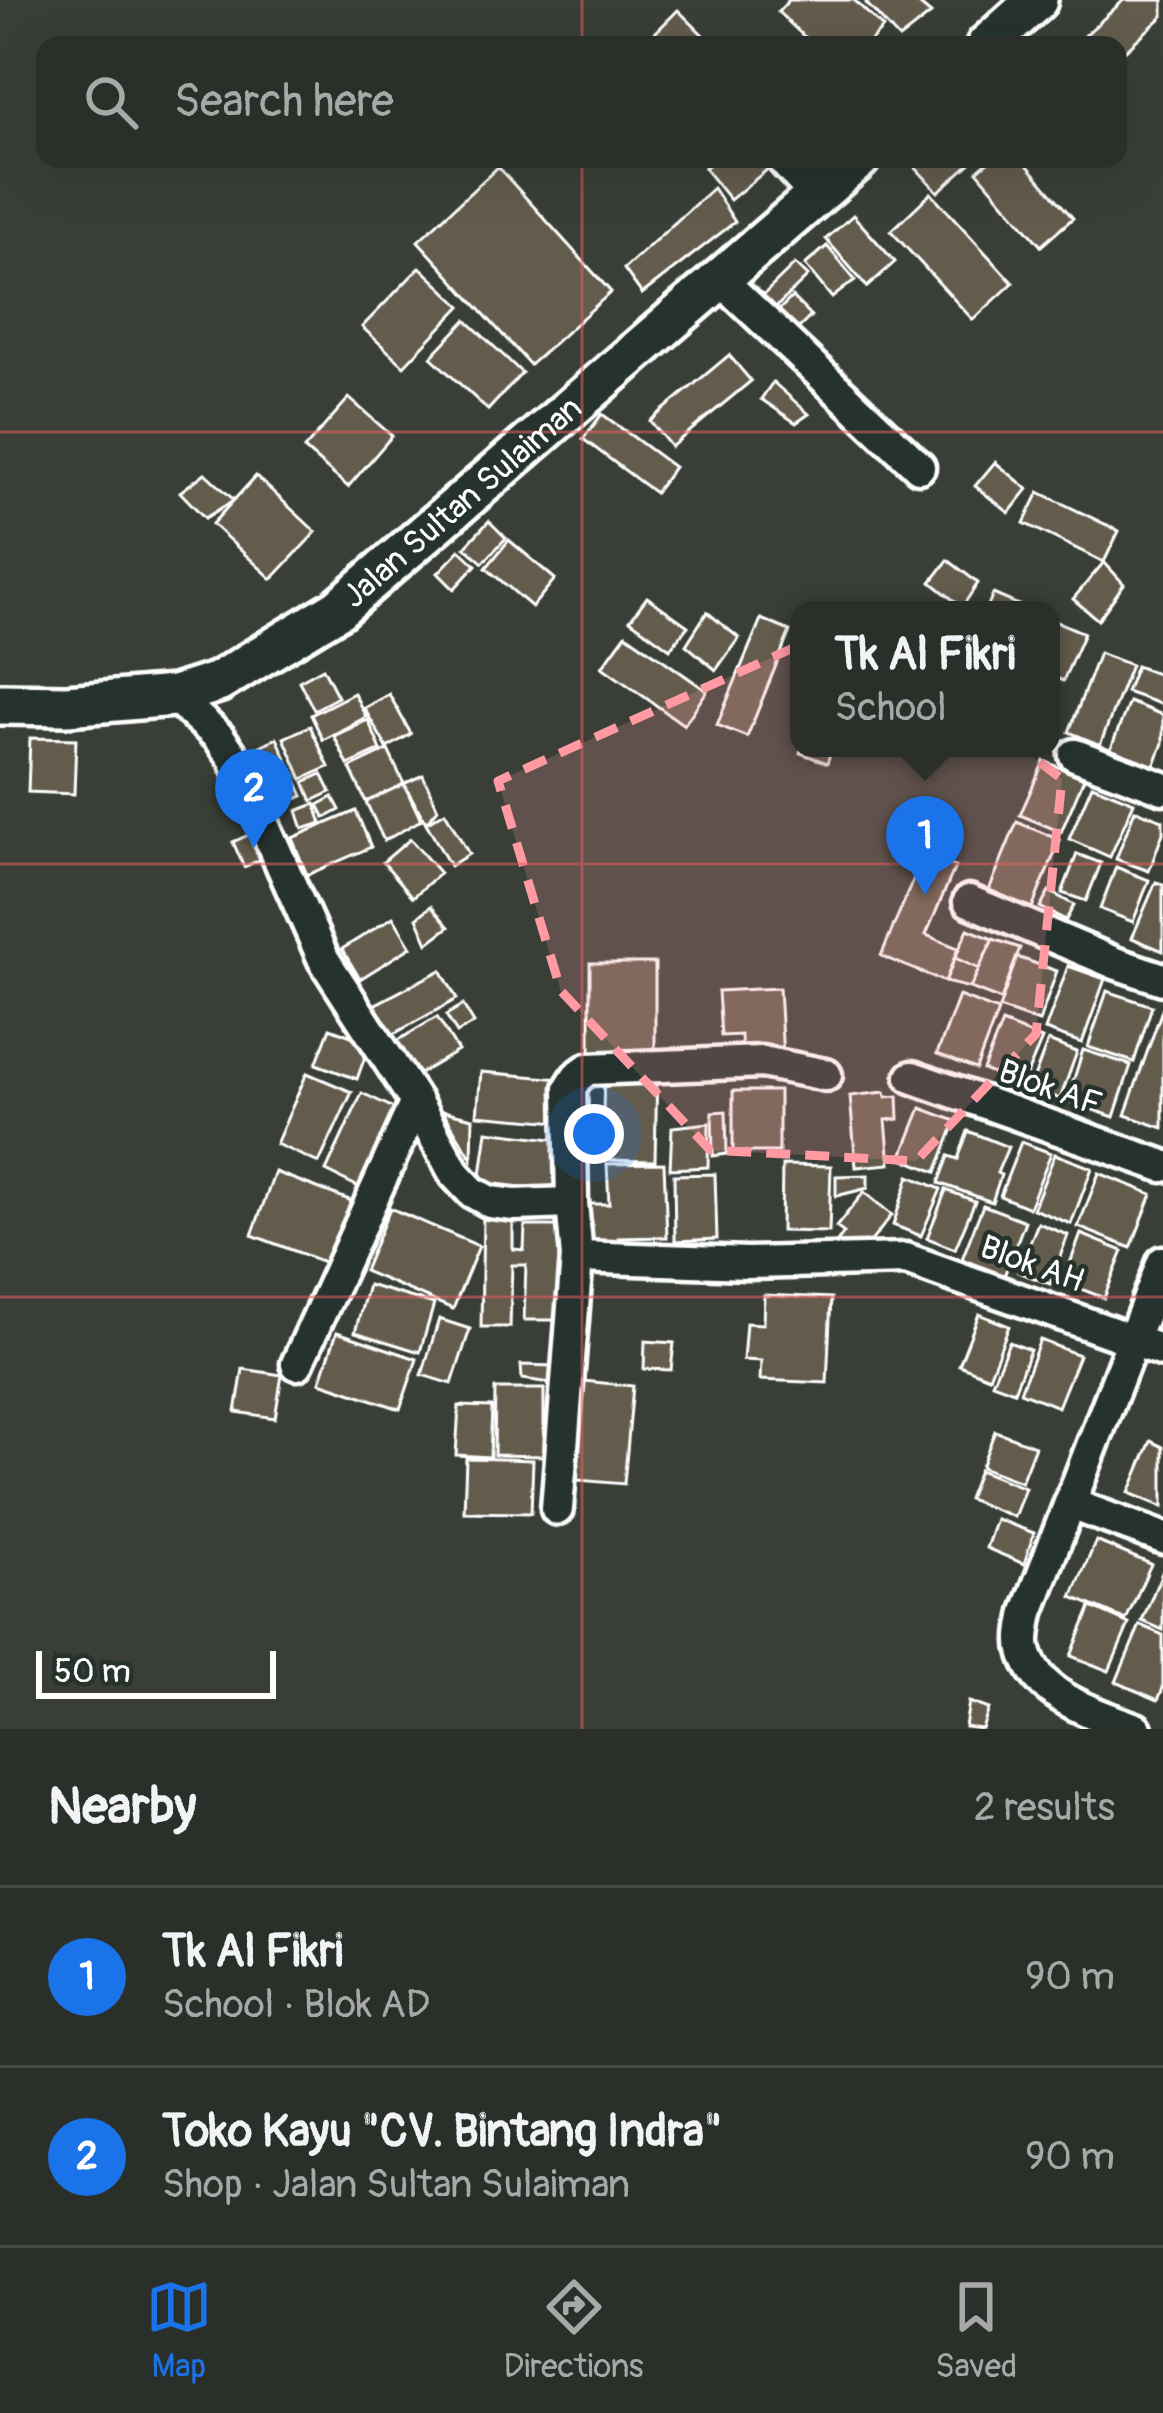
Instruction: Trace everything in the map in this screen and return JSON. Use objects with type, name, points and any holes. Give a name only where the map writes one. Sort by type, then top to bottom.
[{"type":"main road","points":[[995,36],[1025,4]]},
{"type":"main road","name":"Jalan Sultan Sulaiman","points":[[0,704],[68,705],[174,696],[218,682],[338,609],[849,168]]},
{"type":"street","points":[[790,168],[817,197]]},
{"type":"street","points":[[720,279],[919,467]]},
{"type":"street","points":[[174,696],[219,737],[234,758],[324,960],[416,1102],[455,1174],[490,1202],[572,1204]]},
{"type":"street","points":[[1075,755],[1163,788]]},
{"type":"street","points":[[969,901],[1163,979]]},
{"type":"street","points":[[557,1509],[577,1258],[570,1088],[588,1069],[762,1062],[826,1076]]},
{"type":"street","name":"Blok AF","points":[[912,1077],[1163,1166]]},
{"type":"street","points":[[298,1364],[416,1102]]},
{"type":"street","name":"Blok AH","points":[[577,1258],[748,1263],[898,1258],[1163,1351]]},
{"type":"street","points":[[1136,1729],[1074,1718],[1036,1676],[1024,1647],[1028,1612],[1163,1262]]},
{"type":"street","points":[[1072,1504],[1163,1538]]},
{"type":"highlighted area","points":[[853,621],[1062,779],[1036,1034],[916,1161],[710,1150],[561,991],[498,781]]},
{"type":"building","points":[[789,0],[854,0],[883,28],[875,36],[803,36],[778,12]]},
{"type":"building","points":[[914,0],[931,14],[896,36],[866,3]]},
{"type":"building","points":[[1124,0],[1163,0],[1163,16],[1127,49],[1127,36],[1084,36]]},
{"type":"building","points":[[678,10],[704,36],[652,36]]},
{"type":"building","points":[[499,168],[611,292],[530,365],[418,241]]},
{"type":"building","points":[[704,168],[767,168],[768,169],[730,200]]},
{"type":"building","points":[[916,168],[965,168],[938,192]]},
{"type":"building","points":[[1030,168],[1073,218],[1041,246],[977,171]]},
{"type":"building","points":[[713,188],[735,222],[642,294],[624,269]]},
{"type":"building","points":[[931,193],[1013,283],[973,320],[891,231]]},
{"type":"building","points":[[853,215],[895,262],[867,287],[826,239]]},
{"type":"building","points":[[827,246],[855,280],[832,298],[805,265]]},
{"type":"building","points":[[795,264],[808,276],[771,312],[759,299]]},
{"type":"building","points":[[420,267],[461,306],[404,366],[362,327]]},
{"type":"building","points":[[792,297],[811,316],[795,332],[776,313]]},
{"type":"building","points":[[466,320],[522,373],[488,410],[431,357]]},
{"type":"building","points":[[729,355],[751,381],[671,447],[650,421]]},
{"type":"building","points":[[773,382],[809,414],[796,423],[761,399]]},
{"type":"building","points":[[349,398],[392,436],[348,487],[304,449]]},
{"type":"building","points":[[602,414],[674,467],[655,493],[583,439]]},
{"type":"building","points":[[995,462],[1028,489],[1009,513],[975,486]]},
{"type":"building","points":[[205,473],[234,500],[205,518],[180,492]]},
{"type":"building","points":[[256,476],[316,532],[272,579],[212,524]]},
{"type":"building","points":[[1039,492],[1119,531],[1104,562],[1024,523]]},
{"type":"building","points":[[489,521],[506,538],[483,563],[465,547]]},
{"type":"building","points":[[509,540],[555,579],[532,607],[486,568]]},
{"type":"building","points":[[460,550],[476,565],[454,589],[438,573]]},
{"type":"building","points":[[948,560],[978,583],[966,601],[955,601],[931,582]]},
{"type":"building","points":[[1104,562],[1124,584],[1098,620],[1073,599]]},
{"type":"building","points":[[647,597],[688,626],[670,649],[630,620]]},
{"type":"building","points":[[707,612],[739,638],[716,670],[686,645]]},
{"type":"building","points":[[761,619],[790,631],[747,737],[717,725]]},
{"type":"building","points":[[1060,623],[1084,633],[1060,680]]},
{"type":"building","points":[[626,634],[707,691],[684,725],[602,667]]},
{"type":"building","points":[[1099,653],[1131,665],[1100,745],[1069,732]]},
{"type":"building","points":[[1136,666],[1163,676],[1163,705],[1126,692]]},
{"type":"building","points":[[323,668],[338,697],[314,710],[299,681]]},
{"type":"building","points":[[354,693],[366,717],[323,740],[311,715]]},
{"type":"building","points":[[389,694],[411,734],[387,748],[364,708]]},
{"type":"building","points":[[1129,702],[1163,715],[1163,743],[1153,769],[1109,753]]},
{"type":"building","points":[[368,720],[381,750],[348,765],[334,736]]},
{"type":"building","points":[[310,726],[329,767],[302,779],[284,738]]},
{"type":"building","points":[[30,738],[76,739],[74,794],[28,792]]},
{"type":"building","points":[[277,738],[303,796],[275,808],[250,751]]},
{"type":"building","points":[[388,750],[404,784],[366,802],[350,768]]},
{"type":"building","points":[[1044,761],[1084,778],[1061,832],[1020,815]]},
{"type":"building","points":[[322,774],[331,792],[312,801],[304,782]]},
{"type":"building","points":[[423,775],[438,809],[426,823],[404,784]]},
{"type":"building","points":[[404,784],[421,820],[384,841],[366,802]]},
{"type":"building","points":[[1092,785],[1134,802],[1110,857],[1069,839]]},
{"type":"building","points":[[333,797],[340,810],[325,818],[318,805]]},
{"type":"building","points":[[315,804],[322,823],[303,829],[297,811]]},
{"type":"building","points":[[1135,810],[1163,820],[1149,871],[1116,859]]},
{"type":"building","points":[[356,811],[371,847],[307,875],[292,838]]},
{"type":"building","points":[[445,812],[469,854],[450,866],[426,823]]},
{"type":"building","points":[[1017,822],[1060,840],[1032,908],[989,890]]},
{"type":"building","points":[[264,828],[275,853],[244,867],[233,842]]},
{"type":"building","points":[[410,839],[440,873],[413,897],[383,862]]},
{"type":"building","points":[[924,854],[955,867],[926,935],[958,948],[945,982],[881,956]]},
{"type":"building","points":[[1077,854],[1101,863],[1086,901],[1062,893]]},
{"type":"building","points":[[1116,867],[1149,880],[1133,922],[1100,909]]},
{"type":"building","points":[[1156,882],[1163,885],[1163,951],[1132,938]]},
{"type":"building","points":[[1049,891],[1074,905],[1066,920],[1040,907]]},
{"type":"building","points":[[431,906],[449,927],[428,943],[417,918]]},
{"type":"building","points":[[393,917],[411,947],[360,979],[342,949]]},
{"type":"building","points":[[968,929],[993,939],[979,969],[955,958]]},
{"type":"building","points":[[993,939],[1020,948],[1001,1000],[970,988]]},
{"type":"building","points":[[1017,957],[1057,971],[1039,1022],[999,1008]]},
{"type":"building","points":[[955,958],[979,969],[970,988],[945,982]]},
{"type":"building","points":[[590,963],[655,963],[655,1064],[590,1064]]},
{"type":"building","points":[[1068,966],[1105,979],[1082,1043],[1045,1030]]},
{"type":"building","points":[[441,970],[457,999],[390,1036],[374,1005]]},
{"type":"building","points":[[779,988],[783,1058],[742,1060],[741,1035],[721,1036],[718,991]]},
{"type":"building","points":[[1107,991],[1152,1006],[1134,1062],[1088,1047]]},
{"type":"building","points":[[959,996],[998,1011],[976,1069],[937,1054]]},
{"type":"building","points":[[463,1005],[474,1023],[457,1033],[446,1015]]},
{"type":"building","points":[[1163,1007],[1163,1128],[1125,1115]]},
{"type":"building","points":[[437,1017],[458,1051],[412,1078],[392,1044]]},
{"type":"building","points":[[1002,1023],[1042,1039],[1022,1086],[983,1070]]},
{"type":"building","points":[[330,1028],[370,1043],[357,1079],[316,1064]]},
{"type":"building","points":[[1048,1041],[1077,1052],[1060,1099],[1030,1088]]},
{"type":"building","points":[[1083,1050],[1131,1065],[1114,1117],[1067,1101]]},
{"type":"building","points":[[604,1070],[657,1071],[655,1161],[602,1160]]},
{"type":"building","points":[[481,1072],[562,1079],[558,1122],[477,1115]]},
{"type":"building","points":[[307,1073],[352,1092],[319,1163],[276,1144]]},
{"type":"building","points":[[733,1091],[779,1091],[779,1152],[733,1152]]},
{"type":"building","points":[[885,1092],[886,1097],[898,1096],[899,1119],[886,1120],[890,1164],[856,1167],[850,1096]]},
{"type":"building","points":[[362,1093],[404,1113],[367,1191],[326,1171]]},
{"type":"building","points":[[921,1108],[956,1121],[936,1172],[901,1158]]},
{"type":"building","points":[[443,1111],[473,1118],[472,1159]]},
{"type":"building","points":[[726,1111],[727,1154],[713,1156],[712,1112]]},
{"type":"building","points":[[709,1123],[708,1167],[670,1169],[672,1127]]},
{"type":"building","points":[[487,1131],[569,1141],[563,1192],[480,1182]]},
{"type":"building","points":[[968,1131],[1008,1147],[992,1202],[939,1183],[949,1156],[958,1159]]},
{"type":"building","points":[[1021,1142],[1051,1153],[1029,1208],[1000,1196]]},
{"type":"building","points":[[1055,1154],[1092,1168],[1071,1224],[1033,1209]]},
{"type":"building","points":[[664,1163],[667,1237],[618,1238],[618,1249],[591,1250],[590,1204],[609,1204],[607,1164]]},
{"type":"building","points":[[782,1165],[831,1166],[829,1232],[781,1231]]},
{"type":"building","points":[[275,1172],[360,1204],[337,1267],[252,1235]]},
{"type":"building","points":[[1099,1173],[1152,1194],[1131,1248],[1078,1227]]},
{"type":"building","points":[[715,1174],[717,1239],[675,1241],[674,1175]]},
{"type":"building","points":[[868,1175],[868,1188],[836,1196],[836,1176]]},
{"type":"building","points":[[909,1176],[941,1189],[921,1236],[893,1225]]},
{"type":"building","points":[[946,1190],[975,1201],[955,1249],[927,1238]]},
{"type":"building","points":[[864,1192],[892,1215],[865,1249],[857,1243],[849,1252],[837,1242],[844,1233],[836,1227]]},
{"type":"building","points":[[983,1205],[1025,1221],[1004,1276],[962,1259]]},
{"type":"building","points":[[390,1208],[479,1246],[453,1309],[364,1271]]},
{"type":"building","points":[[483,1216],[513,1216],[513,1249],[524,1250],[525,1226],[569,1226],[567,1320],[524,1320],[526,1265],[512,1265],[510,1327],[481,1327]]},
{"type":"building","points":[[1038,1223],[1068,1235],[1050,1284],[1018,1272]]},
{"type":"building","points":[[1081,1234],[1123,1251],[1104,1298],[1063,1282]]},
{"type":"building","points":[[368,1285],[434,1304],[420,1352],[355,1332]]},
{"type":"building","points":[[764,1295],[831,1298],[827,1383],[760,1380],[761,1361],[743,1360],[746,1323],[763,1324]]},
{"type":"building","points":[[979,1314],[1009,1326],[989,1377],[959,1365]]},
{"type":"building","points":[[439,1319],[470,1329],[452,1384],[422,1375]]},
{"type":"building","points":[[337,1332],[417,1359],[400,1409],[320,1382]]},
{"type":"building","points":[[1040,1340],[1079,1355],[1058,1407],[1020,1392]]},
{"type":"building","points":[[645,1341],[674,1343],[671,1370],[644,1369]]},
{"type":"building","points":[[1009,1342],[1030,1350],[1014,1391],[992,1383]]},
{"type":"building","points":[[521,1365],[554,1366],[551,1383],[522,1379]]},
{"type":"building","points":[[243,1369],[282,1375],[275,1418],[236,1412]]},
{"type":"building","points":[[574,1380],[633,1386],[624,1484],[565,1479]]},
{"type":"building","points":[[495,1389],[544,1389],[544,1456],[494,1455]]},
{"type":"building","points":[[459,1406],[492,1407],[490,1457],[456,1455]]},
{"type":"building","points":[[995,1431],[1035,1446],[1021,1482],[981,1467]]},
{"type":"building","points":[[1151,1441],[1163,1447],[1163,1507],[1129,1493]]},
{"type":"building","points":[[466,1458],[533,1460],[531,1513],[464,1512]]},
{"type":"building","points":[[979,1470],[1025,1488],[1014,1517],[968,1499]]},
{"type":"building","points":[[996,1519],[1034,1533],[1024,1564],[986,1548]]},
{"type":"building","points":[[1096,1541],[1151,1564],[1126,1620],[1072,1597]]},
{"type":"building","points":[[1163,1570],[1163,1630],[1142,1621]]},
{"type":"building","points":[[1091,1607],[1129,1624],[1109,1671],[1071,1656]]},
{"type":"building","points":[[1140,1625],[1163,1635],[1163,1688],[1158,1700],[1116,1682]]},
{"type":"building","points":[[969,1702],[989,1709],[982,1729],[965,1727]]},
{"type":"place","name":"Toko Kayu \"CV. Bintang Indra\"","points":[[254,848]]},
{"type":"place","name":"Tk Al Fikri","points":[[925,895]]}]
